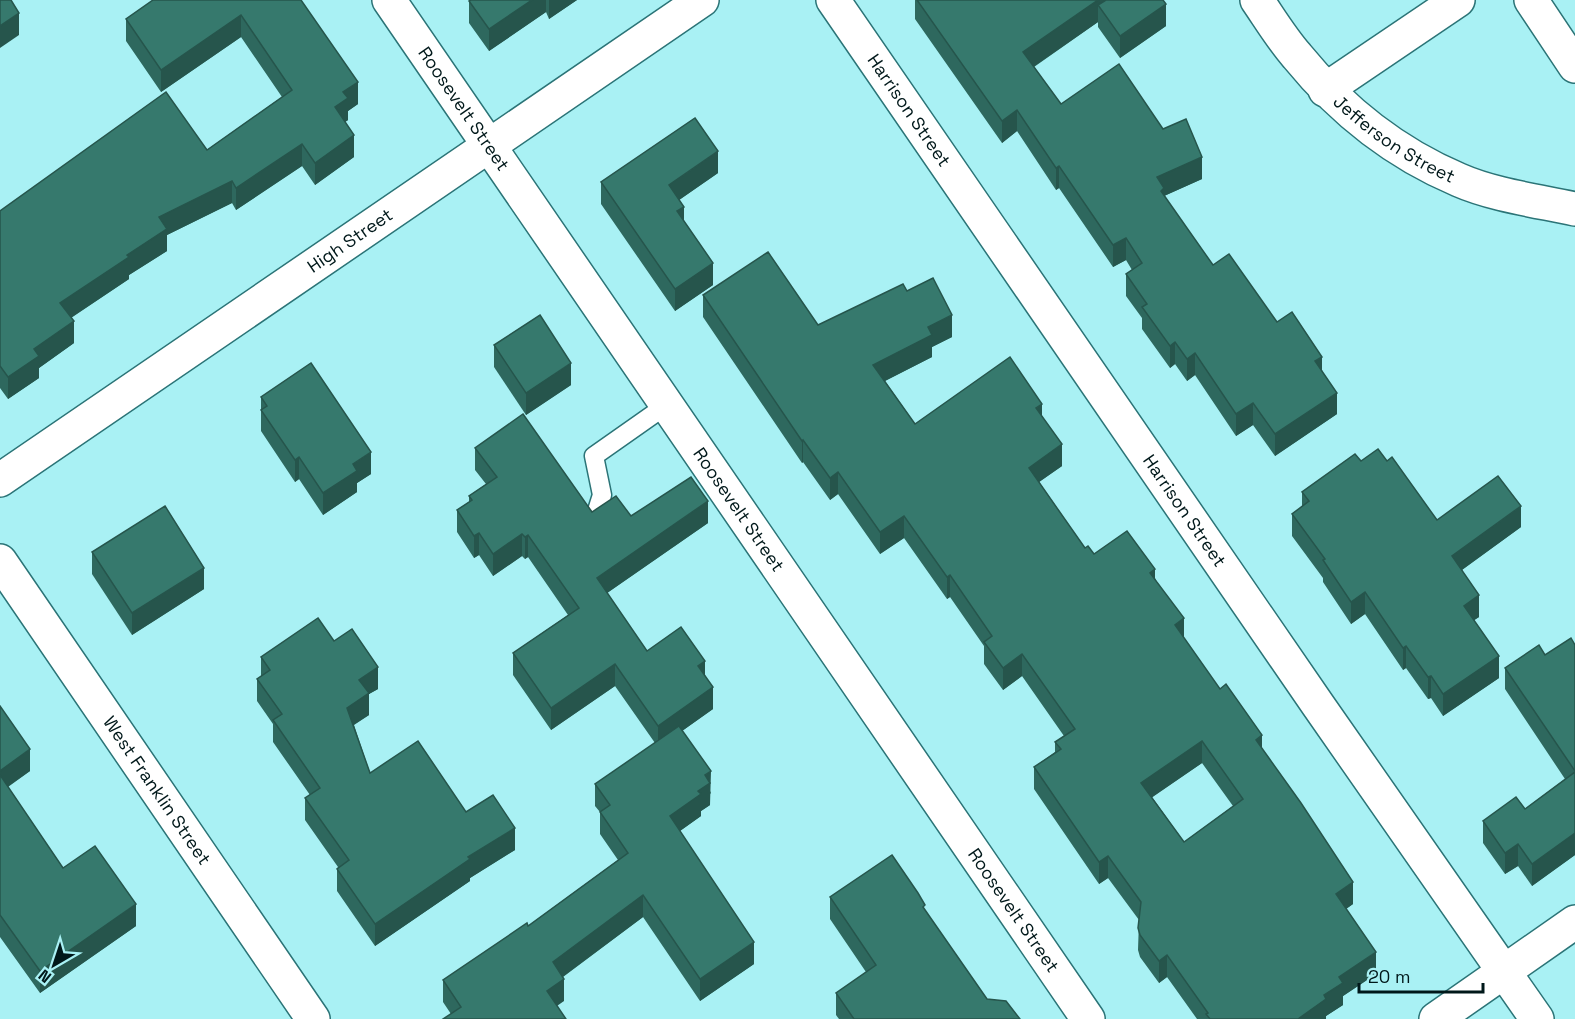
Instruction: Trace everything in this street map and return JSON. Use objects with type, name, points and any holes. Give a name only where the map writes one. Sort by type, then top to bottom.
[{"type":"street","name":"Roosevelt Street","points":[[390,0],[1088,1019]]},
{"type":"street","name":"High Street","points":[[0,480],[702,0]]},
{"type":"street","name":"Harrison Street","points":[[832,0],[1537,1019]]},
{"type":"street","name":"Jefferson Street","points":[[1257,0],[1295,55],[1325,90],[1384,139],[1411,156],[1460,181],[1575,209]]},
{"type":"street","points":[[1325,90],[1458,0]]},
{"type":"street","points":[[1531,0],[1575,66]]},
{"type":"street","name":"West Franklin Street","points":[[0,561],[313,1019]]},
{"type":"street","points":[[1436,1019],[1575,922]]},
{"type":"lane","points":[[595,517],[602,495],[594,456],[668,404]]},
{"type":"building","points":[[0,0],[11,0],[19,13],[0,26]]},
{"type":"building","points":[[153,0],[301,0],[358,82],[343,92],[348,98],[335,107],[354,135],[315,163],[302,144],[236,188],[232,181],[159,217],[167,229],[60,303],[74,321],[34,349],[39,356],[8,377],[0,366],[0,211],[166,92],[207,150],[292,90],[241,15],[161,70],[126,19]]},
{"type":"building","points":[[532,0],[489,29],[469,1]]},
{"type":"building","points":[[917,0],[1098,0],[1023,52],[1061,104],[1119,64],[1163,129],[1186,119],[1202,157],[1157,177],[1164,188],[1161,191],[1213,265],[1229,254],[1277,322],[1292,312],[1322,357],[1315,361],[1337,393],[1275,434],[1253,403],[1236,414],[1195,353],[1187,359],[1175,342],[1170,346],[1142,307],[1147,304],[1126,274],[1142,263],[1126,238],[1113,245],[1059,166],[1056,168],[1017,110],[1002,121]]},
{"type":"building","points":[[1106,0],[1163,0],[1166,4],[1120,36],[1098,5]]},
{"type":"building","points":[[695,118],[718,151],[669,185],[684,207],[677,211],[713,263],[675,289],[601,182]]},
{"type":"building","points":[[768,252],[818,325],[903,284],[907,291],[933,278],[952,315],[928,327],[932,335],[873,365],[915,424],[1010,357],[1042,404],[1036,408],[1062,444],[1029,468],[1085,548],[1088,546],[1094,554],[1127,531],[1155,569],[1150,573],[1184,618],[1175,625],[1220,689],[1226,684],[1262,735],[1256,740],[1353,882],[1336,894],[1376,952],[1339,977],[1343,983],[1324,995],[1326,999],[1298,1019],[1210,1019],[1167,955],[1159,961],[1140,935],[1138,928],[1141,902],[1108,856],[1099,862],[1034,767],[1061,749],[1055,742],[1075,729],[1022,654],[1003,668],[984,642],[992,636],[950,575],[947,577],[904,516],[880,532],[838,472],[830,478],[802,441],[703,295]],"holes":[[[1202,741],[1243,799],[1184,842],[1141,783]]]},
{"type":"building","points":[[540,315],[571,363],[526,393],[494,345]]},
{"type":"building","points":[[311,363],[371,452],[353,464],[357,471],[323,493],[299,457],[295,460],[261,410],[267,406],[261,397]]},
{"type":"building","points":[[523,414],[592,512],[616,496],[631,516],[691,477],[708,501],[597,578],[647,651],[681,627],[705,661],[698,666],[713,687],[658,726],[615,664],[551,708],[513,653],[579,608],[528,535],[525,537],[522,534],[493,554],[479,533],[474,536],[457,510],[472,500],[469,496],[497,477],[475,448]]},
{"type":"building","points":[[1378,449],[1387,461],[1392,457],[1437,520],[1498,476],[1521,506],[1452,556],[1479,595],[1464,606],[1499,656],[1443,694],[1406,646],[1403,648],[1365,592],[1351,602],[1323,560],[1325,559],[1292,514],[1309,501],[1302,492],[1355,454],[1361,461]]},
{"type":"building","points":[[165,506],[204,568],[132,613],[92,552]]},
{"type":"building","points":[[318,618],[334,641],[352,629],[378,667],[359,680],[369,693],[347,708],[370,773],[418,741],[466,812],[493,795],[515,828],[468,857],[470,859],[375,924],[337,869],[349,860],[305,798],[320,788],[273,720],[282,714],[257,679],[270,670],[261,657]]},
{"type":"building","points":[[1571,638],[1575,645],[1575,771],[1505,668],[1539,645],[1545,655]]},
{"type":"building","points":[[0,706],[30,749],[0,771]]},
{"type":"building","points":[[679,726],[711,771],[705,775],[710,783],[698,791],[701,794],[670,816],[754,942],[700,979],[643,895],[553,962],[564,979],[547,991],[566,1019],[443,1019],[461,1007],[443,980],[527,923],[528,926],[628,853],[600,812],[610,805],[595,784]]},
{"type":"building","points":[[1575,772],[1575,833],[1532,864],[1518,844],[1505,853],[1483,821],[1516,797],[1525,809]]},
{"type":"building","points":[[0,775],[63,868],[95,846],[136,904],[40,971],[0,915]]},
{"type":"building","points":[[892,855],[918,893],[925,905],[923,907],[987,999],[1006,1001],[1020,1019],[854,1019],[836,993],[876,965],[830,897]]}]
